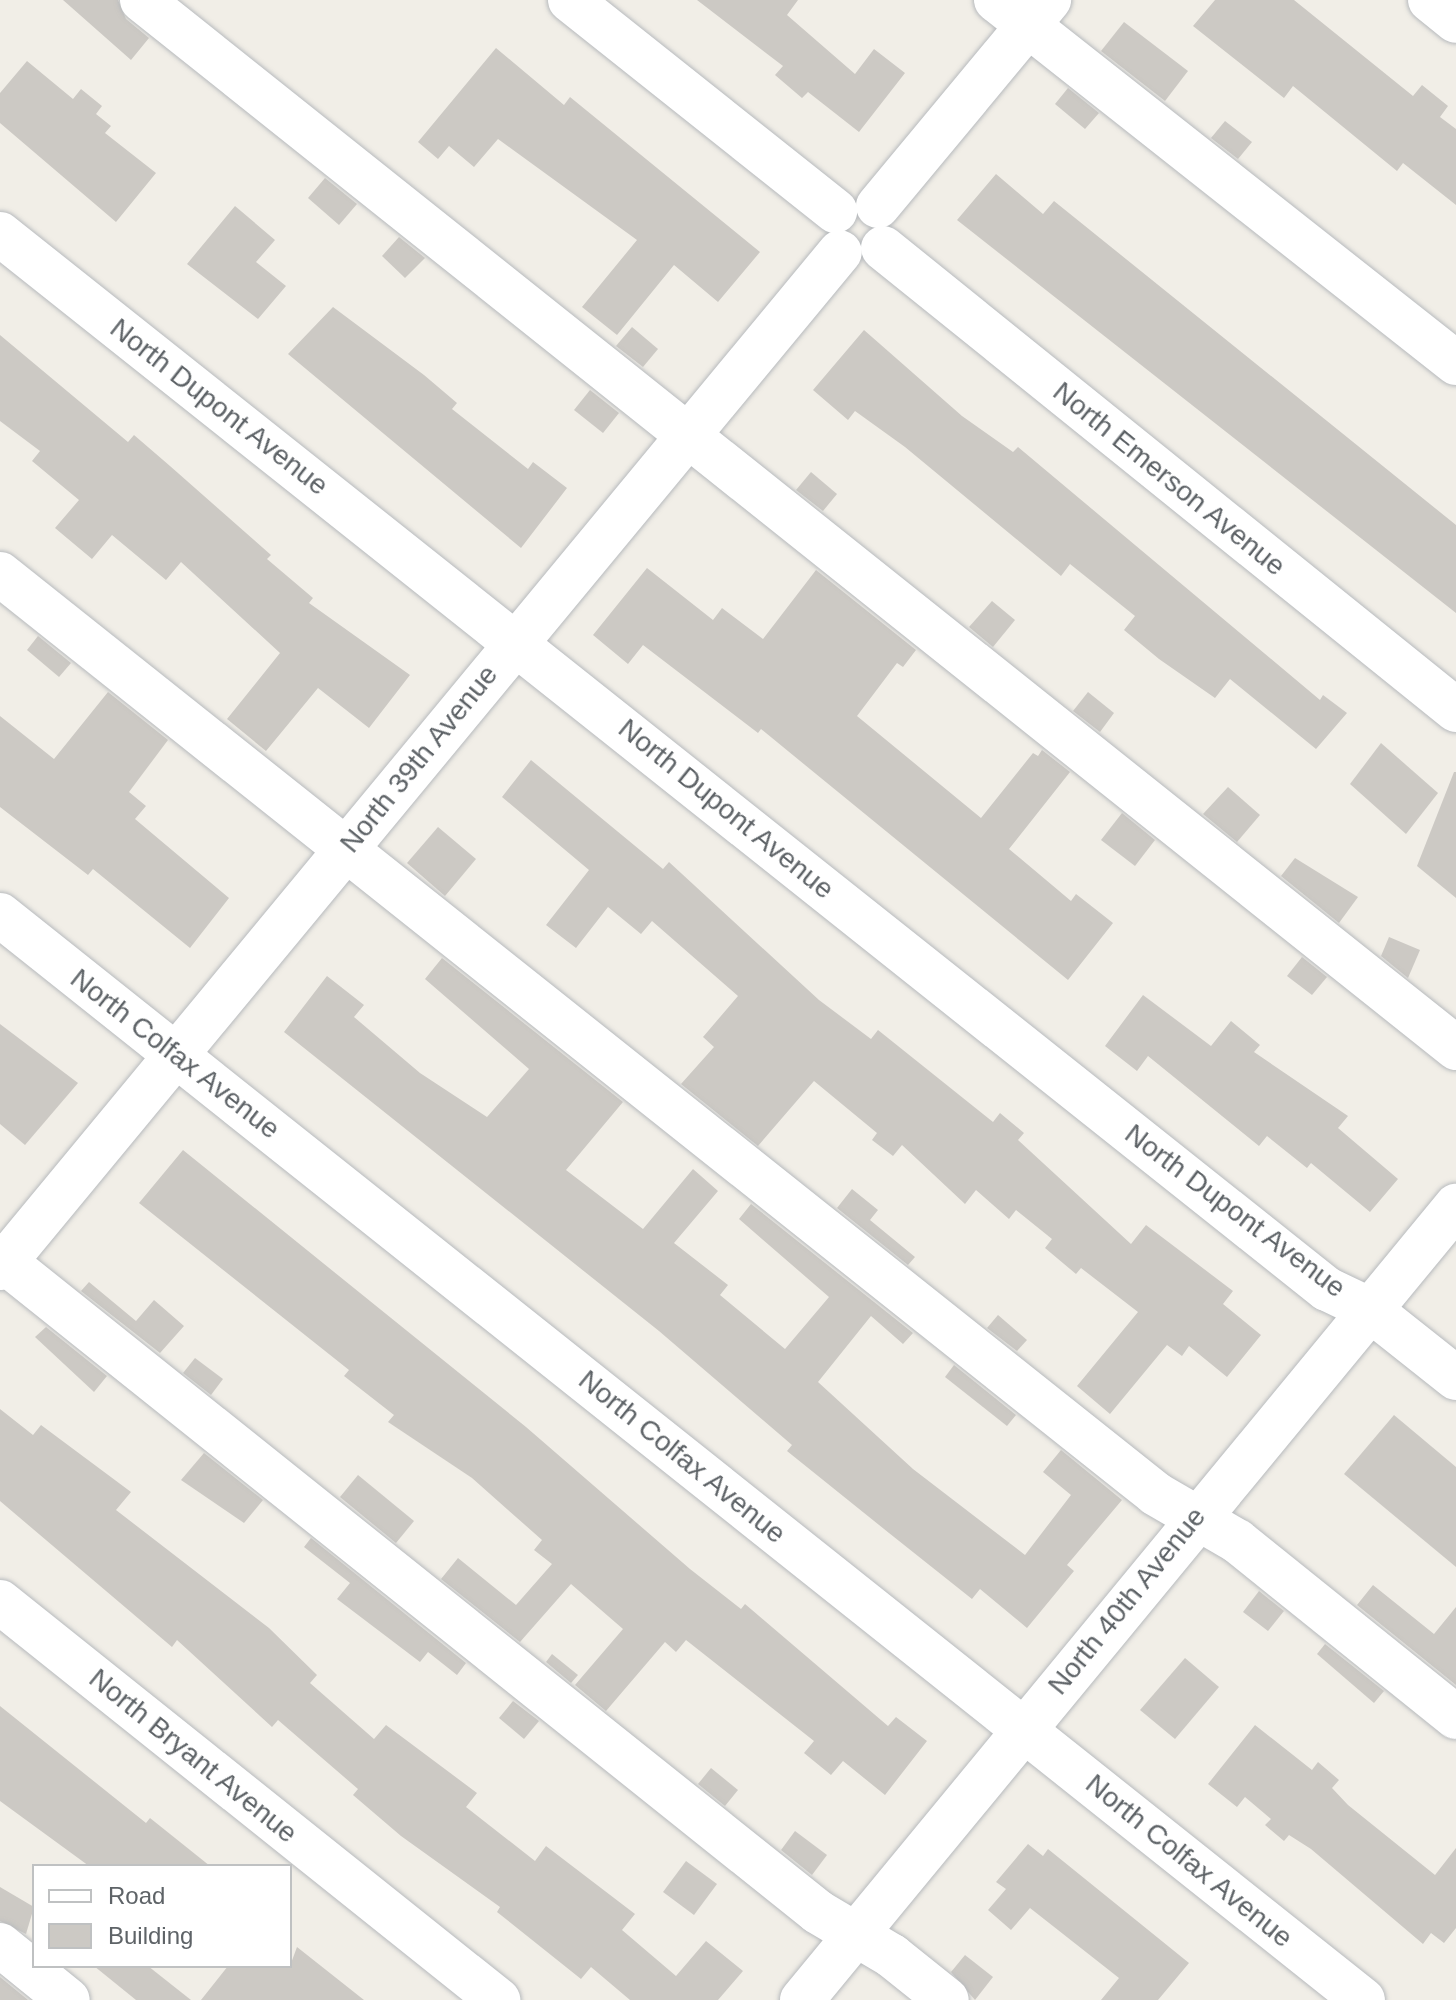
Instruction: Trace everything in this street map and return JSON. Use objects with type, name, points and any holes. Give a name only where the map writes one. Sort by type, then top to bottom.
[{"type":"street","points":[[142,0],[1456,1048]]},
{"type":"street","name":"North Emerson Avenue","points":[[570,0],[1456,710]]},
{"type":"street","points":[[1430,0],[1456,21]]},
{"type":"street","points":[[1024,8],[1456,363]]},
{"type":"street","name":"North 39th Avenue","points":[[2,1262],[859,229],[1024,8]]},
{"type":"street","name":"North Dupont Avenue","points":[[0,234],[516,641],[1327,1289],[1369,1309],[1456,1378]]},
{"type":"street","points":[[0,574],[1156,1494],[1237,1541],[1456,1717]]},
{"type":"street","name":"North Colfax Avenue","points":[[0,915],[1363,2000]]},
{"type":"street","name":"North 40th Avenue","points":[[802,2000],[1195,1516],[1456,1206]]},
{"type":"street","points":[[2,1262],[818,1912],[857,1935],[947,2000]]},
{"type":"street","name":"North Bryant Avenue","points":[[0,1602],[498,2000]]},
{"type":"street","points":[[0,1945],[68,2000]]},
{"type":"building","points":[[63,0],[118,0],[126,19],[149,38],[131,60]]},
{"type":"building","points":[[697,0],[798,0],[787,15],[855,74],[874,49],[905,73],[859,132],[808,92],[802,98],[775,75],[783,66]]},
{"type":"building","points":[[1215,0],[1294,0],[1413,96],[1422,85],[1448,106],[1440,117],[1456,129],[1456,205],[1403,163],[1397,171],[1293,86],[1284,98],[1193,26]]},
{"type":"building","points":[[1124,22],[1188,71],[1165,101],[1101,51]]},
{"type":"building","points":[[496,48],[564,105],[570,97],[760,252],[718,302],[674,265],[617,335],[582,307],[637,240],[498,139],[474,167],[449,146],[438,159],[418,142]]},
{"type":"building","points":[[27,61],[73,99],[81,89],[102,106],[96,114],[111,126],[105,133],[156,173],[116,222],[0,123],[0,93]]},
{"type":"building","points":[[1068,88],[1099,113],[1085,129],[1055,104]]},
{"type":"building","points":[[1225,121],[1252,142],[1238,159],[1211,138]]},
{"type":"building","points":[[996,174],[1043,214],[1054,201],[1456,525],[1456,613],[957,220]]},
{"type":"building","points":[[325,178],[357,204],[339,225],[308,198]]},
{"type":"building","points":[[235,206],[275,240],[256,262],[286,286],[258,319],[187,264]]},
{"type":"building","points":[[399,237],[425,258],[405,278],[382,256]]},
{"type":"building","points":[[333,307],[424,375],[457,403],[452,409],[528,469],[533,462],[567,488],[521,548],[288,354]]},
{"type":"building","points":[[632,327],[658,349],[643,367],[616,346]]},
{"type":"building","points":[[864,330],[962,416],[1013,452],[1018,447],[1320,700],[1323,695],[1347,713],[1316,749],[1230,679],[1215,698],[1124,630],[1135,616],[1070,564],[1061,576],[905,447],[855,411],[848,420],[813,390]]},
{"type":"building","points":[[0,335],[128,442],[134,435],[170,466],[271,555],[267,559],[313,598],[309,603],[410,675],[369,728],[318,688],[266,751],[227,719],[280,653],[181,562],[166,580],[112,535],[92,559],[55,528],[79,500],[32,461],[40,451],[0,421]]},
{"type":"building","points":[[590,390],[619,413],[603,433],[574,410]]},
{"type":"building","points":[[811,472],[837,494],[823,511],[796,490]]},
{"type":"building","points":[[647,568],[713,620],[722,608],[763,639],[816,570],[916,650],[903,667],[897,663],[857,716],[981,818],[1033,753],[1038,756],[1042,750],[1070,772],[1009,849],[1071,901],[1076,894],[1113,923],[1068,980],[761,729],[758,733],[643,645],[628,664],[593,635]]},
{"type":"building","points":[[992,601],[1015,620],[993,647],[969,627]]},
{"type":"building","points":[[38,636],[71,663],[59,677],[27,650]]},
{"type":"building","points":[[108,692],[168,740],[129,792],[146,806],[135,819],[229,898],[190,948],[93,869],[88,875],[0,807],[0,716],[54,759]]},
{"type":"building","points":[[1088,692],[1114,713],[1100,732],[1073,711]]},
{"type":"building","points":[[1381,743],[1438,793],[1406,834],[1350,784]]},
{"type":"building","points":[[531,760],[663,869],[669,862],[819,1000],[871,1039],[878,1030],[993,1122],[1000,1113],[1024,1133],[1018,1140],[1131,1244],[1146,1225],[1233,1291],[1223,1304],[1261,1335],[1227,1377],[1189,1346],[1182,1356],[1167,1345],[1110,1414],[1077,1386],[1138,1312],[1081,1268],[1076,1274],[1045,1248],[1052,1239],[1016,1210],[1009,1219],[976,1190],[965,1204],[902,1145],[893,1156],[872,1140],[877,1133],[814,1081],[758,1146],[681,1084],[714,1047],[703,1037],[738,996],[652,921],[641,934],[608,907],[576,948],[546,925],[589,870],[502,797]]},
{"type":"building","points":[[1456,772],[1456,898],[1417,866]]},
{"type":"building","points":[[1228,787],[1260,815],[1237,842],[1203,814]]},
{"type":"building","points":[[1122,813],[1155,840],[1135,866],[1101,840]]},
{"type":"building","points":[[438,827],[476,859],[445,896],[407,863]]},
{"type":"building","points":[[1295,858],[1358,897],[1339,923],[1281,876]]},
{"type":"building","points":[[1389,937],[1420,950],[1408,978],[1381,956]]},
{"type":"building","points":[[1302,957],[1327,977],[1312,995],[1287,976]]},
{"type":"building","points":[[442,958],[623,1102],[566,1170],[643,1229],[693,1169],[718,1191],[674,1243],[728,1285],[720,1295],[785,1349],[829,1297],[739,1219],[751,1204],[913,1333],[903,1344],[871,1316],[818,1382],[913,1469],[1025,1555],[1071,1495],[1043,1472],[1061,1450],[1122,1500],[1067,1565],[1074,1571],[1027,1628],[980,1589],[972,1599],[889,1533],[787,1451],[792,1445],[659,1331],[284,1032],[327,976],[364,1005],[354,1017],[420,1073],[487,1117],[529,1069],[425,979]]},
{"type":"building","points":[[1143,995],[1211,1046],[1231,1021],[1260,1045],[1254,1052],[1348,1116],[1338,1128],[1398,1179],[1370,1212],[1311,1163],[1307,1168],[1267,1136],[1259,1146],[1148,1056],[1137,1071],[1105,1046]]},
{"type":"building","points":[[0,1024],[78,1083],[25,1145],[0,1124]]},
{"type":"building","points":[[183,1150],[526,1427],[690,1569],[741,1609],[745,1604],[888,1726],[896,1717],[927,1741],[885,1795],[843,1761],[831,1775],[804,1753],[814,1741],[686,1640],[676,1652],[665,1642],[606,1711],[575,1685],[623,1629],[571,1584],[520,1642],[441,1579],[458,1558],[516,1605],[552,1564],[534,1550],[542,1540],[472,1478],[388,1422],[394,1415],[344,1376],[349,1370],[139,1203]]},
{"type":"building","points":[[852,1189],[878,1210],[870,1220],[915,1257],[908,1265],[837,1208]]},
{"type":"building","points":[[89,1282],[136,1321],[154,1300],[184,1326],[160,1353],[81,1291]]},
{"type":"building","points":[[998,1315],[1027,1340],[1017,1351],[987,1328]]},
{"type":"building","points":[[46,1327],[107,1376],[94,1392],[35,1337]]},
{"type":"building","points":[[195,1358],[223,1379],[211,1395],[183,1373]]},
{"type":"building","points":[[954,1365],[1016,1415],[1007,1426],[945,1377]]},
{"type":"building","points":[[0,1409],[33,1435],[41,1425],[131,1492],[116,1510],[269,1628],[317,1675],[310,1683],[374,1739],[386,1725],[477,1793],[466,1807],[535,1861],[546,1846],[635,1914],[622,1930],[676,1976],[706,1941],[743,1971],[718,2000],[630,2000],[591,1967],[581,1979],[497,1912],[500,1907],[401,1836],[353,1795],[358,1789],[278,1720],[272,1727],[177,1640],[172,1647],[0,1501]]},
{"type":"building","points":[[1394,1415],[1456,1467],[1456,1567],[1344,1474]]},
{"type":"building","points":[[204,1453],[263,1500],[244,1523],[181,1480]]},
{"type":"building","points":[[358,1475],[414,1521],[396,1543],[340,1497]]},
{"type":"building","points":[[311,1538],[466,1663],[457,1675],[428,1652],[420,1662],[337,1599],[350,1583],[304,1547]]},
{"type":"building","points":[[1373,1585],[1434,1634],[1456,1607],[1456,1685],[1357,1605]]},
{"type":"building","points":[[1259,1591],[1284,1611],[1268,1631],[1243,1612]]},
{"type":"building","points":[[1325,1644],[1384,1691],[1374,1703],[1317,1654]]},
{"type":"building","points":[[552,1654],[578,1675],[571,1683],[546,1662]]},
{"type":"building","points":[[1185,1658],[1219,1687],[1175,1739],[1140,1710]]},
{"type":"building","points":[[513,1701],[539,1721],[524,1739],[499,1718]]},
{"type":"building","points":[[0,1706],[146,1823],[150,1818],[208,1864],[86,1864],[0,1801]]},
{"type":"building","points":[[1255,1725],[1312,1770],[1318,1762],[1339,1780],[1332,1788],[1348,1805],[1435,1875],[1456,1848],[1456,1928],[1444,1943],[1431,1933],[1423,1944],[1311,1849],[1289,1835],[1284,1841],[1265,1825],[1271,1819],[1245,1797],[1237,1807],[1208,1784]]},
{"type":"building","points":[[711,1768],[738,1790],[725,1806],[698,1784]]},
{"type":"building","points":[[795,1831],[827,1855],[812,1875],[781,1850]]},
{"type":"building","points":[[1028,1844],[1043,1856],[1048,1849],[1189,1963],[1158,2000],[1101,2000],[1119,1978],[1030,1908],[1011,1930],[988,1910],[1006,1889],[996,1882]]},
{"type":"building","points":[[686,1861],[717,1884],[694,1915],[663,1892]]},
{"type":"building","points":[[0,1887],[32,1906],[26,1934],[0,1921]]},
{"type":"building","points":[[297,1947],[364,2000],[201,2000],[226,1968],[292,1968]]},
{"type":"building","points":[[965,1955],[993,1977],[975,2000],[951,1972]]},
{"type":"building","points":[[96,1968],[151,1968],[191,2000],[136,2000]]},
{"type":"building","points":[[0,1977],[28,2000],[0,2000]]}]
